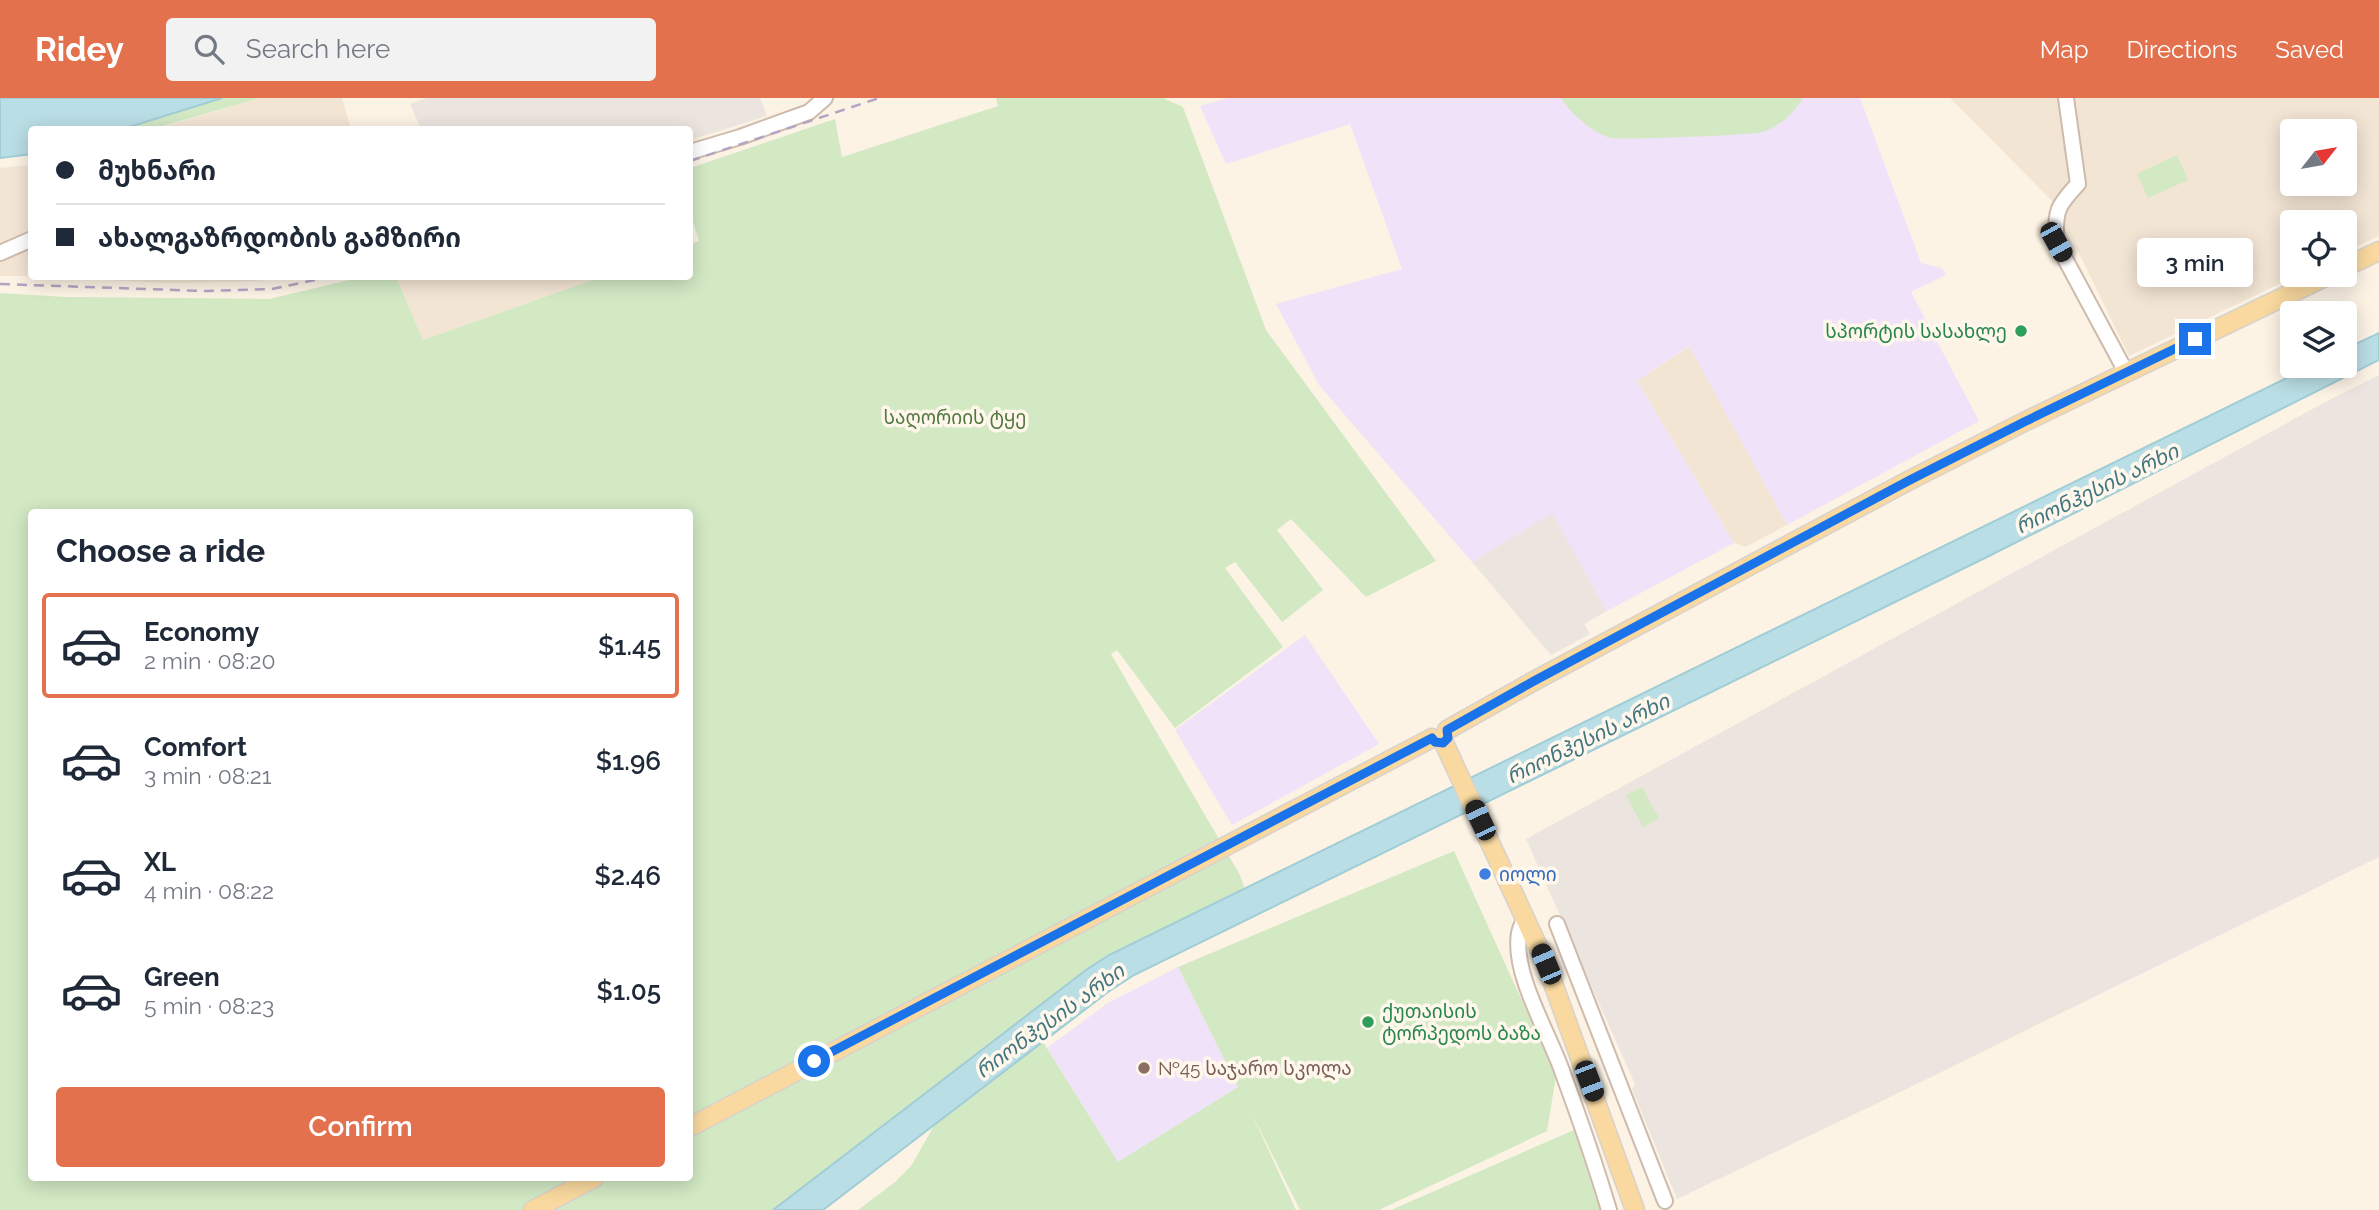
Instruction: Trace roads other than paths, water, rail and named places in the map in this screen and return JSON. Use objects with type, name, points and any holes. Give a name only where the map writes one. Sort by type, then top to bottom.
[{"type":"main road","points":[[2357,261],[2379,251]]},
{"type":"main road","points":[[693,1125],[1441,737],[1534,681],[1908,481],[2304,287]]},
{"type":"main road","points":[[1441,737],[1555,989],[1635,1210]]},
{"type":"main road","points":[[533,1210],[587,1181]]},
{"type":"street","points":[[693,151],[809,112],[825,98]]},
{"type":"street","points":[[2066,98],[2078,184],[2062,201],[2055,218],[2056,242],[2126,372]]},
{"type":"street","points":[[0,253],[28,241]]},
{"type":"street","points":[[1525,918],[1519,935],[1520,956],[1526,981],[1564,1076],[1609,1210]]},
{"type":"street","points":[[1557,924],[1665,1201]]},
{"type":"water","points":[[0,98],[222,98],[133,126],[28,126],[28,154],[0,158]]},
{"type":"water","points":[[2379,333],[2379,360],[2357,371],[2357,343]]},
{"type":"water","name":"რიონჰესის არხი","points":[[2287,378],[2343,378],[1987,557],[1134,975],[1108,992],[823,1210],[773,1210],[1109,955]]},
{"type":"railway","points":[[693,160],[879,98]]},
{"type":"railway","points":[[0,284],[205,291],[272,289],[315,280]]},
{"type":"place","name":"სპორტის სასახლე","points":[[2021,331]]},
{"type":"place","name":"იოლი","points":[[1485,874]]},
{"type":"place","name":"ქუთაისის ტორპედოს ბაზა","points":[[1368,1022]]},
{"type":"place","name":"№45 საჯარო სკოლა","points":[[1144,1068]]},
{"type":"park label","name":"საღორიის ტყე","points":[[955,417]]}]
